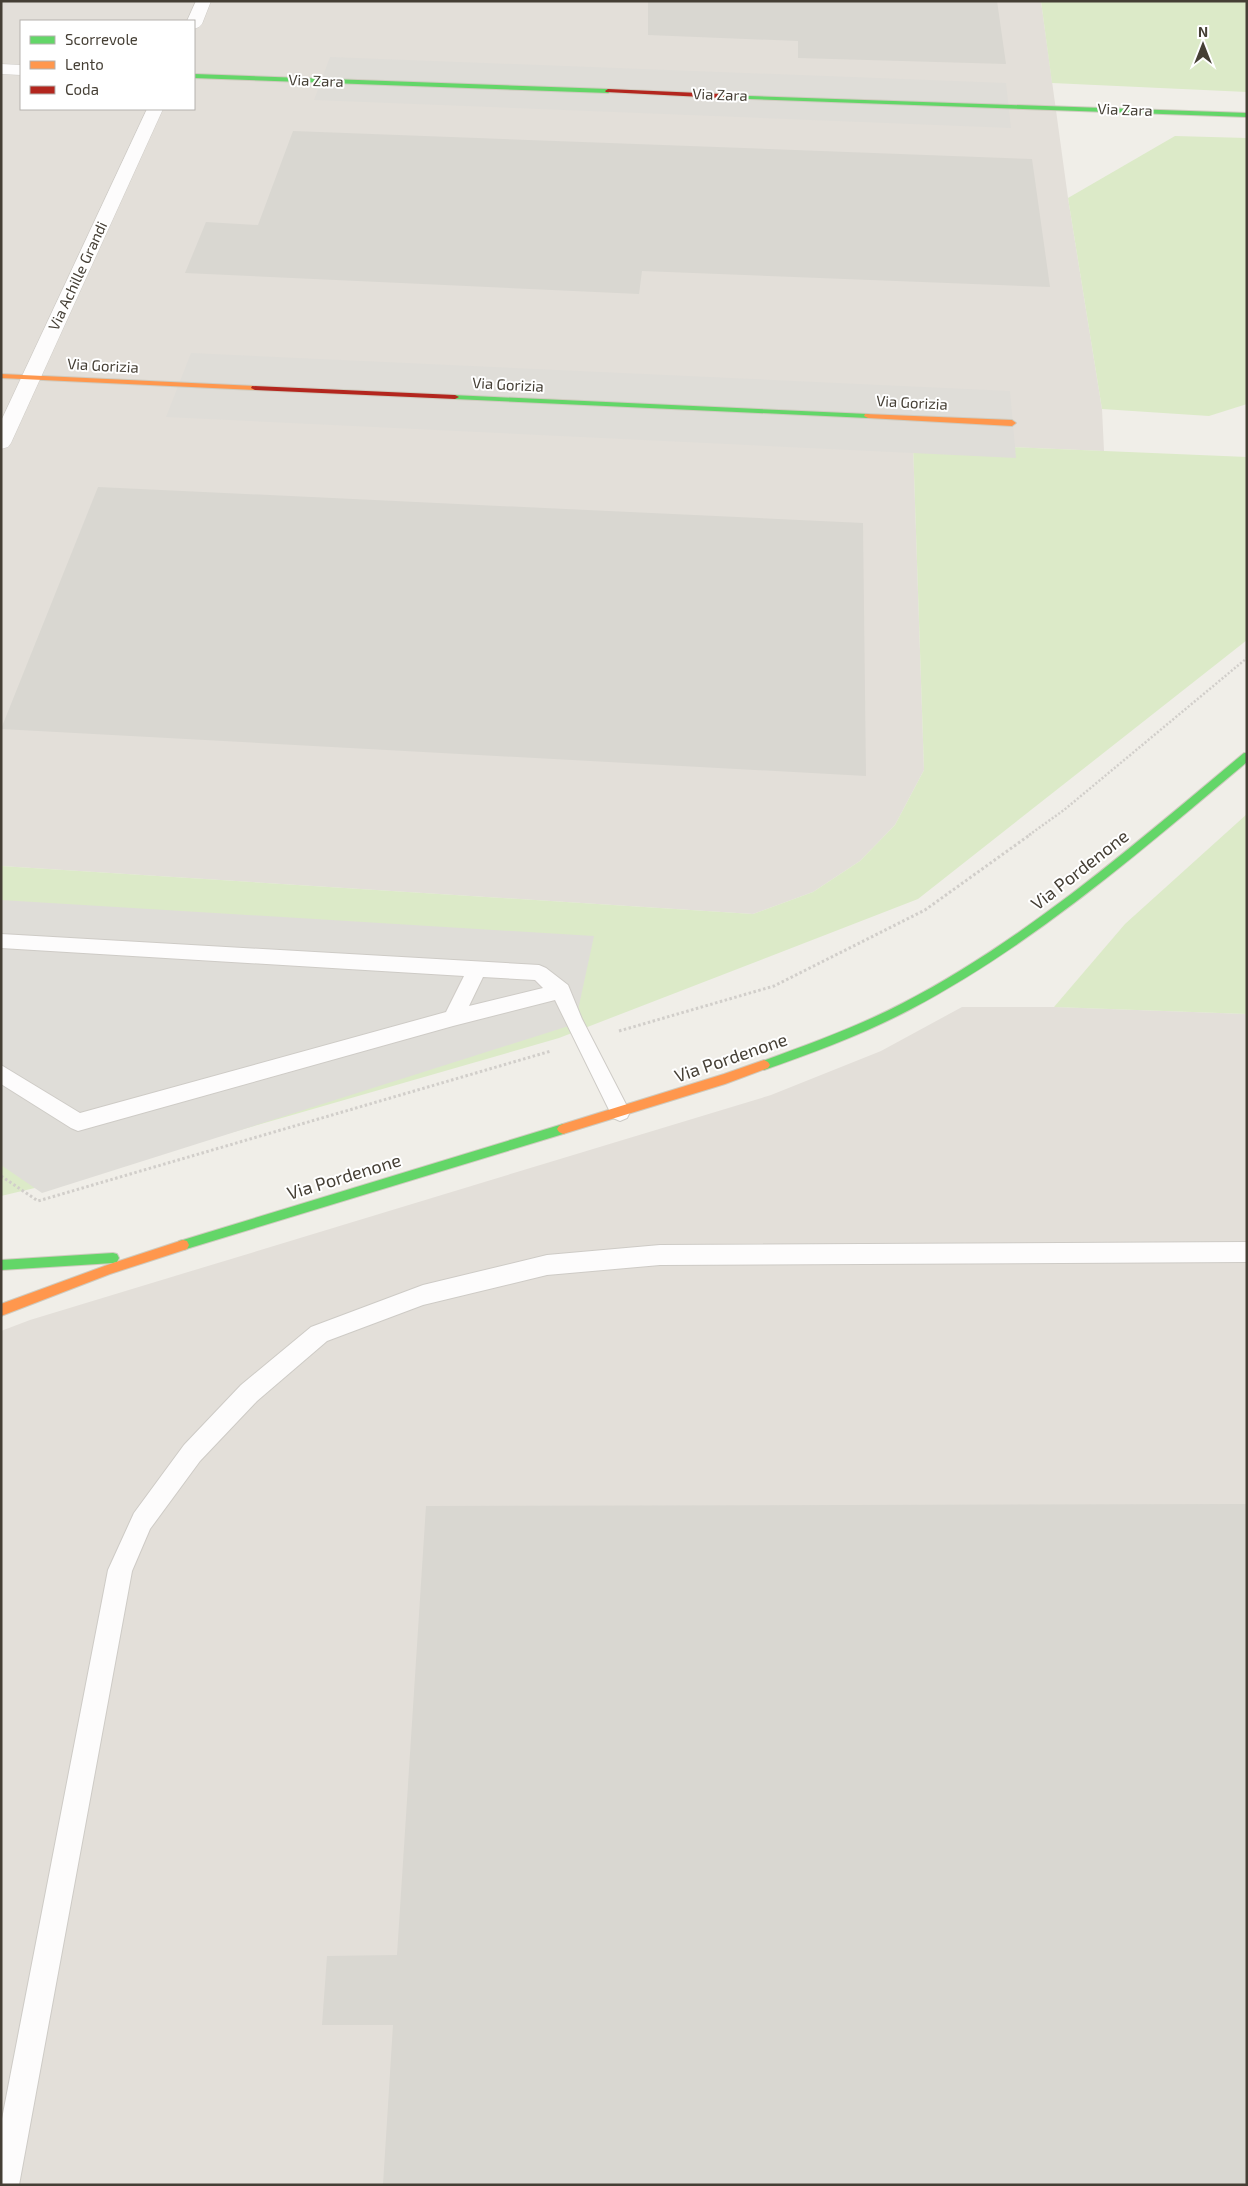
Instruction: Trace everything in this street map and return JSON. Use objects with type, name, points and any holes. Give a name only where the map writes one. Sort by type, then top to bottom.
[{"type":"street","points":[[195,22],[204,1]]},
{"type":"street","points":[[1,69],[20,70]]},
{"type":"street","name":"Via Zara","points":[[195,76],[1247,115]]},
{"type":"street","name":"Via Achille Grandi","points":[[1,442],[155,110]]},
{"type":"street","name":"Via Gorizia","points":[[1,376],[1012,423]]},
{"type":"street","name":"Via Pordenone","points":[[1,1310],[157,1254],[620,1112],[742,1073],[828,1042],[928,994],[989,958],[1058,911],[1247,756]]},
{"type":"street","name":"Via Pordenone","points":[[1,1265],[157,1254]]},
{"type":"lane","points":[[1,940],[539,973],[561,991],[620,1112]]},
{"type":"lane","points":[[453,1018],[478,968]]},
{"type":"lane","points":[[1,1073],[78,1122],[453,1018],[561,991]]},
{"type":"lane","points":[[4,2185],[120,1570],[142,1521],[192,1453],[249,1393],[319,1334],[423,1295],[557,1264],[660,1255],[1247,1252]]},
{"type":"path","points":[[1,1176],[38,1201],[774,986],[925,910],[1064,810],[1247,658]]},
{"type":"shaded area","points":[[1,1],[1041,1],[1068,198],[1102,409],[1104,451],[913,443],[924,770],[895,825],[860,861],[813,892],[753,914],[1,866]]},
{"type":"shaded area","points":[[330,57],[1006,83],[1011,128],[314,100]]},
{"type":"shaded area","points":[[191,353],[1010,391],[1016,458],[166,417]]},
{"type":"shaded area","points":[[1,900],[594,936],[575,1024],[42,1193],[1,1165]]},
{"type":"shaded area","points":[[962,1007],[1054,1007],[1247,1014],[1247,2185],[1,2185],[1,1331],[30,1320],[771,1095],[881,1051]]},
{"type":"green space","points":[[1041,1],[1247,1],[1247,92],[1052,83]]},
{"type":"green space","points":[[1175,136],[1247,138],[1247,404],[1209,416],[1102,409],[1068,198]]},
{"type":"green space","points":[[913,443],[1247,457],[1247,640],[918,899],[559,1038],[60,1182],[1,1196],[1,866],[753,914],[813,892],[860,861],[895,825],[924,770]]},
{"type":"green space","points":[[1247,814],[1247,1014],[1054,1007],[1125,924]]},
{"type":"building","points":[[648,1],[997,1],[1006,64],[798,58],[798,41],[648,35]]},
{"type":"building","points":[[293,131],[1032,159],[1050,287],[642,271],[639,294],[185,273],[206,222],[258,225]]},
{"type":"building","points":[[98,487],[863,523],[866,776],[1,729]]},
{"type":"building","points":[[1247,1504],[1247,2185],[383,2185],[393,2025],[322,2025],[327,1956],[397,1955],[426,1506]]},
{"type":"traffic: fast","points":[[195,76],[608,91]]},
{"type":"traffic: fast","points":[[722,96],[1247,115]]},
{"type":"traffic: fast","points":[[455,397],[868,416]]},
{"type":"traffic: fast","points":[[764,1065],[853,1032],[908,1005],[960,976],[1060,908],[1108,871],[1247,756]]},
{"type":"traffic: fast","points":[[183,1245],[563,1129]]},
{"type":"traffic: fast","points":[[1,1265],[113,1258]]},
{"type":"traffic: slow","points":[[1,376],[255,388]]},
{"type":"traffic: slow","points":[[868,416],[1012,423]]},
{"type":"traffic: slow","points":[[563,1129],[725,1079],[764,1065]]},
{"type":"traffic: slow","points":[[1,1310],[110,1269],[183,1245]]},
{"type":"traffic: jam","points":[[608,91],[722,96]]},
{"type":"traffic: jam","points":[[255,388],[455,397]]}]
